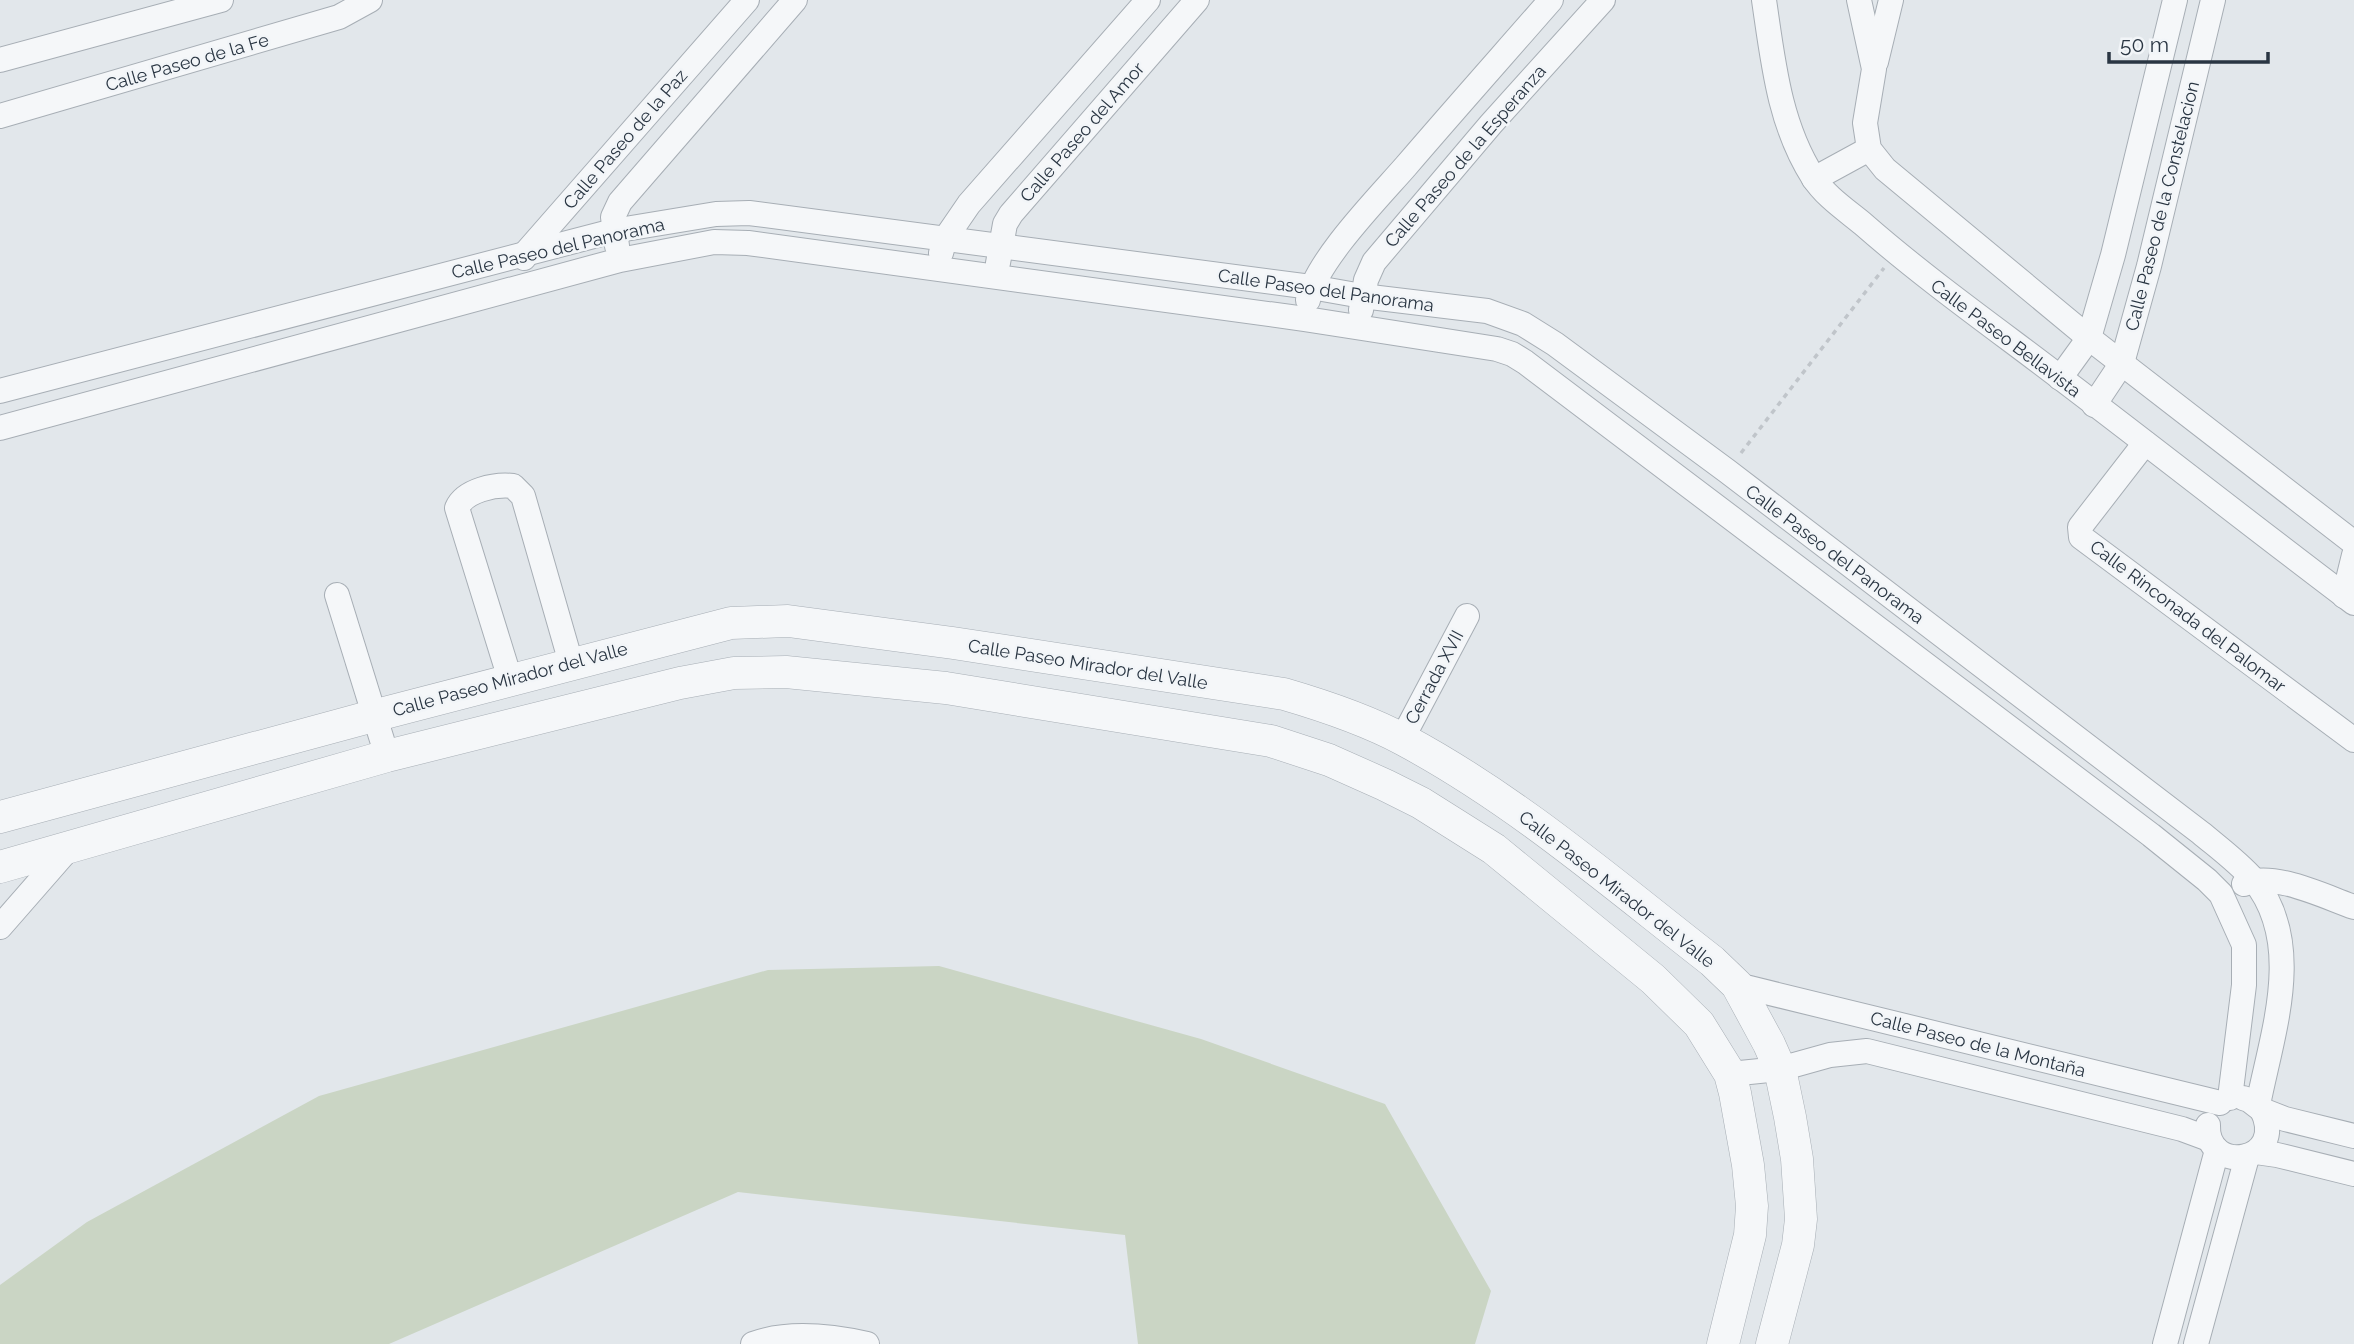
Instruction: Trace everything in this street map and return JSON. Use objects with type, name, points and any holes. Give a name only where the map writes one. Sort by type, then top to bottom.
[{"type":"street","points":[[0,61],[221,0]]},
{"type":"street","name":"Calle Paseo de la Fe","points":[[0,116],[339,17],[370,0]]},
{"type":"street","name":"Calle Paseo de la Paz","points":[[523,256],[747,0]]},
{"type":"street","name":"Calle Paseo de la Paz","points":[[613,231],[613,216],[620,202],[795,0]]},
{"type":"street","name":"Calle Paseo del Amor","points":[[937,268],[945,239],[969,204],[1148,0]]},
{"type":"street","name":"Calle Paseo del Amor","points":[[997,278],[1005,224],[1011,214],[1197,0]]},
{"type":"street","points":[[1305,319],[1311,287],[1331,254],[1552,0]]},
{"type":"street","name":"Calle Paseo de la Esperanza","points":[[1359,328],[1362,296],[1374,262],[1603,0]]},
{"type":"street","name":"Calle Paseo Bellavista","points":[[1763,0],[1776,87],[1795,144],[1814,179],[1826,192],[1896,253],[2349,600]]},
{"type":"street","points":[[1859,0],[1874,69]]},
{"type":"street","points":[[1891,0],[1874,69],[1865,122],[1869,149],[1885,169],[2089,338],[2354,543]]},
{"type":"street","name":"Calle Paseo de la Constelacion","points":[[2060,378],[2089,338],[2113,255],[2175,0]]},
{"type":"street","name":"Calle Paseo de la Constelacion","points":[[2094,405],[2122,363],[2152,253],[2213,0]]},
{"type":"street","points":[[1814,179],[1869,149]]},
{"type":"street","name":"Calle Paseo del Panorama","points":[[0,391],[613,231],[716,214],[749,213],[1487,311],[1523,324],[1555,344],[1727,471],[2202,833],[2253,880],[2267,900],[2277,922],[2282,952],[2281,989],[2260,1108]]},
{"type":"street","points":[[613,231],[620,260]]},
{"type":"street","name":"Calle Paseo del Panorama","points":[[0,428],[620,260],[713,242],[748,243],[937,268],[1305,319],[1497,349],[1525,362],[2151,835],[2221,894],[2244,945],[2244,985],[2225,1101]]},
{"type":"street","points":[[523,256],[530,284]]},
{"type":"street","name":"Calle Rinconada del Palomar","points":[[2145,443],[2080,527],[2081,537],[2354,740]]},
{"type":"street","points":[[510,679],[457,508],[468,494],[503,485],[513,486],[523,496],[571,663]]},
{"type":"street","points":[[2349,600],[2354,555]]},
{"type":"street","points":[[337,595],[387,756]]},
{"type":"street","name":"Cerrada XVII","points":[[1402,739],[1466,616]]},
{"type":"street","name":"Calle Paseo Mirador del Valle","points":[[0,817],[510,679],[731,623],[788,621],[953,643],[1284,694],[1319,704],[1402,739],[1450,766],[1520,812],[1712,961],[1737,985],[1780,1069],[1797,1159],[1801,1219],[1798,1245],[1772,1344]]},
{"type":"street","points":[[946,688],[953,643]]},
{"type":"street","points":[[0,867],[387,756],[680,683],[734,673],[786,672],[946,688],[1272,741],[1329,760],[1385,785],[1421,803],[1494,849],[1653,979],[1699,1024],[1730,1074],[1748,1166],[1752,1206],[1751,1235],[1723,1344]]},
{"type":"street","points":[[0,927],[69,848]]},
{"type":"street","points":[[2221,894],[2253,880],[2283,883],[2354,907]]},
{"type":"street","name":"Calle Paseo de la Montaña","points":[[1737,985],[2225,1101]]},
{"type":"street","points":[[2244,985],[2281,989]]},
{"type":"street","name":"Calle Paseo de la Montaña","points":[[1730,1074],[1780,1069],[1830,1055],[1867,1051],[2182,1129],[2213,1144]]},
{"type":"street","points":[[2165,1344],[2213,1144],[2208,1119],[2225,1101],[2240,1097],[2285,1119],[2354,1136]]},
{"type":"street","points":[[2196,1344],[2252,1154],[2264,1143],[2268,1132],[2267,1121],[2260,1108]]},
{"type":"street","points":[[2213,1144],[2226,1156],[2236,1158],[2252,1154],[2277,1155],[2354,1174]]},
{"type":"street","points":[[753,1344],[772,1337],[839,1338],[867,1344]]},
{"type":"path","points":[[1727,471],[1896,253]]},
{"type":"green space","points":[[939,966],[1201,1039],[1385,1104],[1491,1291],[1475,1344],[1138,1344],[1125,1235],[738,1192],[389,1344],[0,1344],[0,1285],[87,1222],[319,1096],[768,970]]}]
